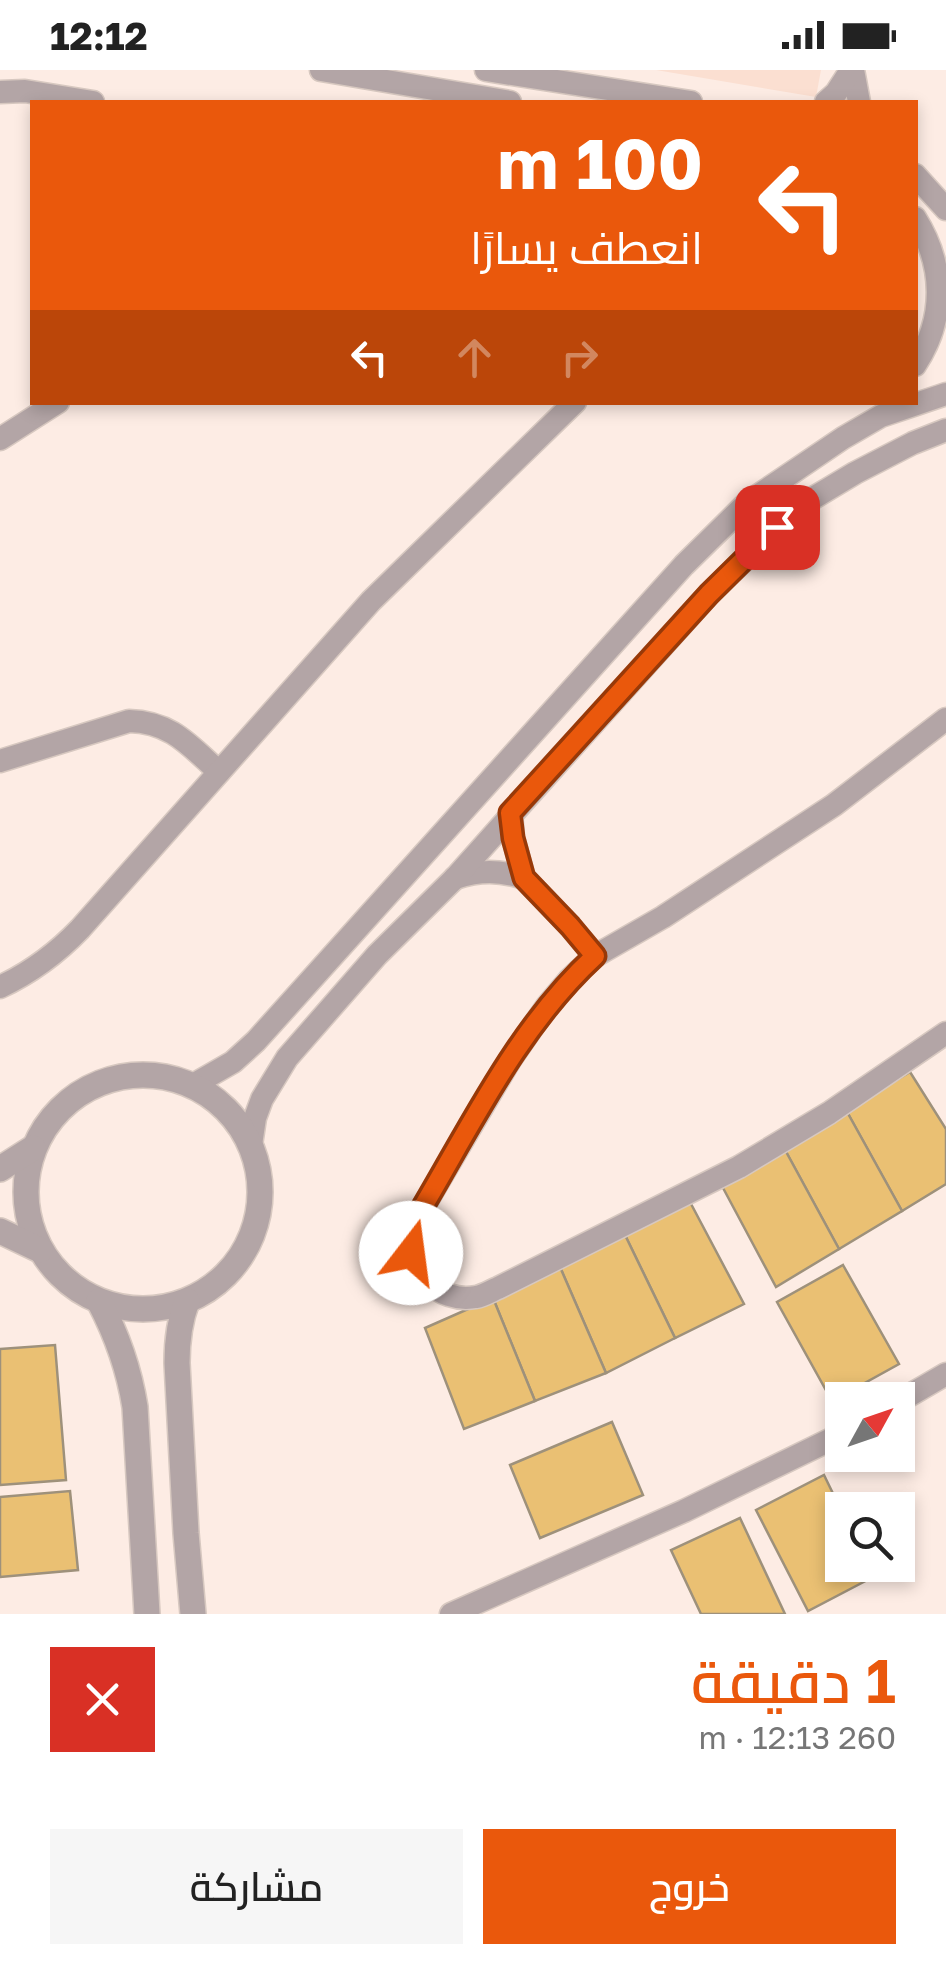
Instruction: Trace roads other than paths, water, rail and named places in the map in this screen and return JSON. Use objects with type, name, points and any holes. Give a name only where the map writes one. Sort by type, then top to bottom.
[{"type":"street","points":[[321,70],[498,100]]},
{"type":"street","points":[[486,70],[678,100]]},
{"type":"street","points":[[828,100],[852,70]]},
{"type":"street","points":[[852,70],[859,100]]},
{"type":"street","points":[[0,92],[25,91],[81,100]]},
{"type":"street","points":[[918,178],[946,208]]},
{"type":"street","points":[[918,223],[938,266],[940,298],[938,321],[918,360]]},
{"type":"street","points":[[918,401],[946,394]]},
{"type":"street","points":[[0,439],[53,405]]},
{"type":"street","points":[[0,986],[25,975],[55,954],[80,929],[370,601],[572,405]]},
{"type":"street","points":[[193,1085],[234,1062],[256,1041],[671,580],[747,503],[885,409]]},
{"type":"street","points":[[251,1145],[262,1100],[287,1058],[378,956],[455,878],[709,594],[800,506],[912,442],[946,430]]},
{"type":"street","points":[[946,719],[834,805],[664,918],[595,956],[569,980],[530,1030],[421,1210],[412,1231],[411,1253],[420,1274],[435,1290],[456,1298],[478,1297],[739,1167],[829,1113],[946,1034]]},
{"type":"street","points":[[0,760],[129,721],[148,722],[166,727],[182,738],[219,772]]},
{"type":"street","points":[[510,813],[524,878]]},
{"type":"street","points":[[455,878],[487,871],[524,878],[595,956]]},
{"type":"street","points":[[156,1074],[193,1085],[217,1100],[237,1120],[251,1145],[260,1175],[260,1206],[252,1237],[237,1264],[214,1286],[187,1302],[158,1309],[128,1309],[100,1301],[66,1280],[40,1250],[28,1217],[25,1182],[33,1148],[53,1115],[82,1090],[118,1076],[156,1074]]},
{"type":"street","points":[[0,1169],[33,1148]]},
{"type":"street","points":[[0,1231],[40,1250]]},
{"type":"street","points":[[100,1301],[126,1363],[135,1407],[147,1614]]},
{"type":"street","points":[[187,1302],[178,1337],[177,1363],[193,1614]]},
{"type":"street","points":[[915,1392],[946,1374]]},
{"type":"street","points":[[460,1612],[825,1442]]}]
